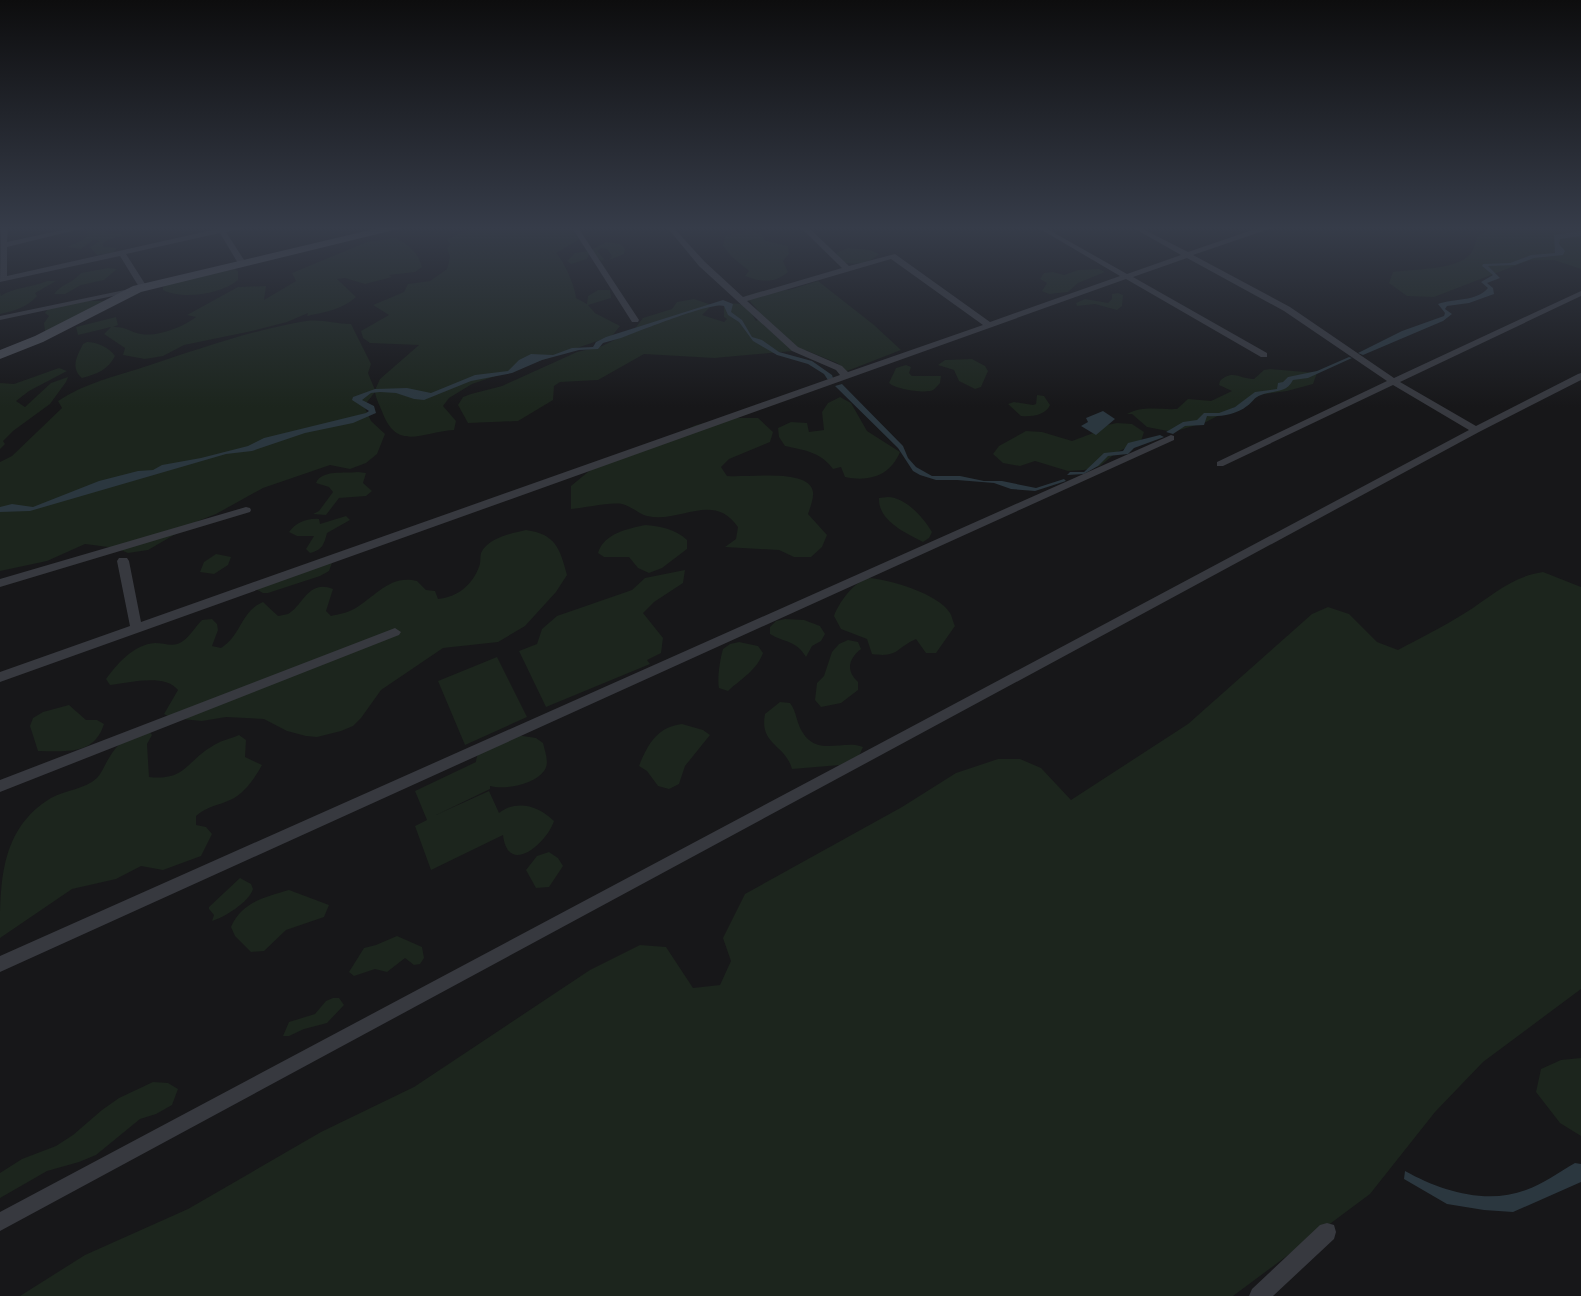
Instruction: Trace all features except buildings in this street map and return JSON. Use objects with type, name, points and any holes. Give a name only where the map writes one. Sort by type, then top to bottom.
[{"type":"main road","points":[[0,355],[33,342],[146,286]]},
{"type":"street","points":[[613,286],[635,320]]},
{"type":"street","points":[[726,286],[795,349],[839,369],[847,377]]},
{"type":"street","points":[[740,300],[787,286]]},
{"type":"street","points":[[935,286],[990,326]]},
{"type":"street","points":[[0,677],[1099,286]]},
{"type":"street","points":[[1146,286],[1264,355]]},
{"type":"street","points":[[1247,286],[1287,309],[1394,382],[1476,430]]},
{"type":"street","points":[[0,318],[140,288]]},
{"type":"street","points":[[1220,465],[1581,293]]},
{"type":"street","points":[[0,1222],[1476,430],[1581,376]]},
{"type":"street","points":[[0,964],[1172,438]]},
{"type":"street","points":[[0,583],[246,510]]},
{"type":"street","points":[[123,561],[137,629]]},
{"type":"street","points":[[0,786],[395,632]]},
{"type":"street","points":[[1259,1296],[1327,1232]]},
{"type":"shaded area","points":[[30,286],[46,286],[35,293],[37,296],[25,306],[0,314],[0,292],[1,296]]},
{"type":"shaded area","points":[[78,286],[65,294],[54,294],[60,288]]},
{"type":"shaded area","points":[[228,286],[212,292],[191,295],[171,293],[163,290],[163,287]]},
{"type":"shaded area","points":[[266,286],[264,300],[287,286],[345,286],[356,297],[333,310],[307,316],[308,313],[287,322],[184,345],[163,356],[145,359],[123,355],[125,348],[104,334],[111,327],[78,335],[76,327],[116,317],[118,325],[113,327],[148,335],[155,334],[184,324],[196,317],[187,315],[238,287]]},
{"type":"shaded area","points":[[407,286],[573,286],[576,298],[587,304],[588,296],[598,290],[610,290],[611,298],[588,305],[595,313],[620,326],[612,336],[472,384],[449,398],[443,406],[456,421],[454,430],[412,437],[404,436],[389,425],[375,392],[364,406],[371,421],[385,434],[377,454],[366,463],[350,469],[330,465],[263,488],[148,550],[128,553],[116,548],[85,544],[47,561],[0,571],[0,462],[12,456],[62,408],[58,401],[101,380],[246,335],[306,321],[351,324],[371,364],[368,373],[375,390],[380,379],[419,345],[370,343],[363,338],[361,331],[389,315],[373,305],[404,292]]},
{"type":"shaded area","points":[[800,286],[825,286],[874,325],[901,350],[847,371],[837,363],[805,350],[714,358],[644,354],[598,380],[560,382],[554,386],[553,400],[518,421],[468,423],[458,405],[463,397],[502,386],[577,352],[602,346],[633,331],[643,318],[672,309],[677,302],[694,299],[709,304],[711,306],[702,315],[724,322],[727,319],[724,317],[724,305],[741,304],[750,311],[756,321],[761,318],[757,309],[745,296],[762,291],[789,290]]},
{"type":"shaded area","points":[[1045,286],[1074,286],[1068,292],[1049,294],[1042,291]]},
{"type":"shaded area","points":[[1394,286],[1461,286],[1434,297],[1407,296]]},
{"type":"shaded area","points":[[1486,286],[1493,288],[1494,294],[1469,303],[1447,306],[1445,309],[1452,314],[1443,321],[1363,355],[1358,353],[1402,331],[1444,316],[1445,313],[1438,304],[1471,298],[1488,288]]},
{"type":"shaded area","points":[[1112,294],[1123,295],[1122,306],[1117,310],[1095,304],[1077,306],[1076,303],[1085,299],[1108,303],[1112,299]]},
{"type":"shaded area","points":[[723,300],[733,304],[731,312],[742,320],[752,337],[762,340],[779,352],[812,361],[833,378],[828,380],[824,374],[808,364],[777,355],[753,341],[739,322],[728,315],[724,306],[717,306],[691,312],[603,343],[598,349],[579,350],[542,360],[512,373],[471,381],[424,400],[396,393],[371,393],[362,400],[374,406],[376,413],[353,423],[305,433],[252,451],[226,454],[30,511],[0,512],[0,507],[12,504],[33,507],[99,481],[201,458],[248,446],[264,438],[366,413],[369,411],[352,400],[353,397],[375,389],[407,388],[431,393],[475,375],[508,371],[519,360],[531,354],[553,355],[572,348],[593,347],[596,342],[606,337]]},
{"type":"shaded area","points":[[83,301],[104,301],[87,315],[51,333],[45,331],[44,323],[49,316],[45,313],[48,309]]},
{"type":"shaded area","points":[[87,342],[103,346],[115,356],[102,371],[82,378],[75,366],[83,344]]},
{"type":"shaded area","points":[[1349,357],[1352,358],[1308,378],[1293,380],[1283,390],[1259,396],[1238,412],[1222,416],[1207,416],[1204,425],[1185,426],[1173,434],[1166,432],[1183,422],[1197,420],[1204,413],[1219,413],[1235,407],[1255,392],[1277,389],[1278,383],[1288,377],[1317,371]]},
{"type":"shaded area","points":[[972,359],[985,366],[988,371],[981,387],[975,389],[959,381],[954,370],[938,365],[945,360]]},
{"type":"shaded area","points":[[906,365],[911,367],[909,373],[912,376],[941,376],[940,383],[933,390],[918,391],[889,383],[896,368]]},
{"type":"shaded area","points":[[59,368],[67,371],[29,391],[16,401],[25,407],[51,383],[68,377],[50,404],[13,431],[3,441],[5,444],[0,449],[0,383],[14,384]]},
{"type":"shaded area","points":[[1264,370],[1317,373],[1313,384],[1258,395],[1206,422],[1173,432],[1147,427],[1132,414],[1127,414],[1145,409],[1177,409],[1188,399],[1211,401],[1232,391],[1219,385],[1225,377],[1233,375],[1254,379]]},
{"type":"shaded area","points":[[842,384],[903,446],[908,458],[916,467],[932,476],[960,476],[1036,488],[1064,479],[1066,481],[1035,491],[1011,489],[994,483],[936,480],[920,475],[913,471],[898,448],[835,386]]},
{"type":"shaded area","points":[[1037,395],[1044,396],[1050,405],[1038,415],[1021,416],[1008,404],[1014,402],[1033,405],[1036,404]]},
{"type":"shaded area","points":[[840,397],[851,403],[867,431],[900,452],[885,472],[862,479],[845,477],[841,467],[833,469],[818,455],[785,446],[779,437],[778,428],[791,422],[807,423],[809,432],[824,430],[822,412],[828,403]]},
{"type":"shaded area","points":[[1103,411],[1115,419],[1096,435],[1081,426],[1088,422],[1086,418]]},
{"type":"shaded area","points":[[727,418],[758,418],[773,432],[770,442],[729,459],[721,467],[727,476],[790,477],[809,485],[813,494],[808,514],[827,535],[822,547],[811,557],[794,557],[779,550],[725,547],[736,539],[738,527],[718,511],[696,511],[659,517],[644,515],[622,504],[571,509],[571,486],[594,467],[640,451],[696,425]]},
{"type":"shaded area","points":[[1117,423],[1132,424],[1144,432],[1141,441],[1117,452],[1100,466],[1084,470],[1068,471],[1035,461],[1020,466],[1003,463],[993,454],[999,446],[1026,431],[1042,432],[1072,441],[1096,432],[1103,426]]},
{"type":"shaded area","points":[[1160,435],[1164,437],[1134,448],[1128,454],[1108,456],[1098,466],[1084,474],[1067,475],[1070,472],[1084,472],[1104,453],[1123,451],[1128,443]]},
{"type":"shaded area","points":[[366,473],[363,483],[372,491],[366,496],[339,498],[326,515],[313,514],[319,511],[333,492],[329,487],[316,483],[319,479],[328,474]]},
{"type":"shaded area","points":[[888,497],[901,500],[919,515],[932,532],[929,538],[923,542],[888,520],[880,506],[879,498]]},
{"type":"shaded area","points":[[346,516],[350,520],[327,533],[322,546],[310,553],[306,549],[314,536],[297,536],[289,532],[306,520],[319,519],[320,524]]},
{"type":"shaded area","points":[[645,525],[662,527],[678,533],[687,540],[687,549],[662,568],[649,573],[638,568],[629,557],[604,557],[598,553],[601,546],[611,536]]},
{"type":"shaded area","points":[[526,530],[544,535],[555,544],[567,575],[556,592],[525,626],[498,642],[443,648],[381,690],[361,718],[353,726],[341,731],[317,737],[287,731],[264,719],[226,717],[202,721],[171,718],[164,714],[178,690],[172,685],[146,680],[110,685],[106,679],[133,651],[147,644],[180,643],[202,620],[212,619],[217,624],[218,630],[212,646],[221,648],[233,637],[245,617],[256,606],[263,602],[278,616],[288,614],[312,590],[318,588],[333,589],[326,611],[331,616],[354,609],[383,588],[399,581],[417,581],[426,590],[435,591],[438,599],[452,596],[468,585],[476,573],[484,548],[501,537]]},
{"type":"shaded area","points":[[216,554],[231,557],[228,565],[214,574],[200,572],[204,562]]},
{"type":"shaded area","points":[[319,560],[333,560],[329,571],[320,576],[268,593],[254,588],[272,576]]},
{"type":"shaded area","points":[[685,570],[683,583],[654,602],[643,613],[663,638],[661,653],[647,660],[650,664],[546,707],[519,651],[537,644],[542,629],[557,616],[632,590],[645,578]]},
{"type":"shaded area","points":[[1543,572],[1581,587],[1581,989],[1483,1062],[1435,1112],[1370,1194],[1233,1296],[20,1296],[85,1255],[188,1209],[321,1132],[414,1087],[590,970],[640,945],[666,947],[693,988],[720,985],[731,961],[723,938],[745,894],[902,807],[956,773],[998,759],[1020,759],[1041,768],[1071,800],[1188,724],[1312,614],[1328,607],[1349,614],[1377,642],[1398,650],[1457,618],[1511,583],[1531,574]]},
{"type":"shaded area","points":[[868,578],[888,581],[913,589],[944,606],[951,614],[955,626],[936,653],[926,653],[916,639],[887,655],[872,654],[867,639],[841,629],[834,616],[836,611],[852,588]]},
{"type":"shaded area","points":[[804,620],[820,626],[825,634],[821,641],[812,646],[806,657],[794,645],[770,634],[770,627],[776,621]]},
{"type":"shaded area","points":[[848,640],[858,642],[861,649],[853,657],[850,665],[852,674],[858,682],[858,690],[841,703],[821,707],[815,700],[817,683],[824,676],[832,652],[839,644]]},
{"type":"shaded area","points":[[739,642],[758,646],[763,653],[753,669],[728,691],[719,688],[722,653],[723,649],[730,644]]},
{"type":"shaded area","points":[[497,657],[527,717],[465,745],[438,681]]},
{"type":"shaded area","points":[[780,702],[790,703],[803,733],[809,740],[824,746],[856,745],[863,747],[859,756],[840,765],[792,769],[784,754],[769,738],[764,724],[765,714]]},
{"type":"shaded area","points":[[69,705],[86,720],[97,720],[104,724],[99,734],[93,742],[78,750],[38,751],[30,726],[33,718],[43,712]]},
{"type":"shaded area","points":[[682,724],[703,730],[710,735],[685,766],[679,784],[669,789],[658,786],[647,771],[639,766],[654,738],[666,729]]},
{"type":"shaded area","points":[[148,729],[152,735],[147,744],[149,777],[170,776],[178,773],[214,745],[239,735],[246,740],[245,757],[262,765],[240,794],[196,816],[196,825],[206,827],[212,834],[201,856],[163,870],[141,866],[116,879],[72,889],[0,938],[1,897],[6,859],[12,841],[22,825],[34,811],[51,798],[92,782],[99,776],[120,744],[130,736]]},
{"type":"shaded area","points":[[516,735],[536,738],[543,743],[547,765],[539,776],[518,785],[490,786],[490,789],[436,815],[489,791],[499,813],[520,805],[535,808],[554,821],[550,830],[528,852],[519,855],[512,854],[506,847],[503,835],[431,870],[415,826],[427,820],[415,791],[476,762],[477,756],[485,747]]},
{"type":"shaded area","points":[[549,852],[558,858],[563,866],[549,887],[536,888],[526,870],[537,856]]},
{"type":"shaded area","points":[[240,878],[251,884],[253,889],[251,894],[236,908],[212,921],[214,915],[209,907]]},
{"type":"shaded area","points":[[289,890],[329,905],[324,917],[286,930],[264,951],[251,952],[235,936],[231,927],[248,906],[271,895]]},
{"type":"shaded area","points":[[397,936],[422,947],[424,958],[420,964],[414,965],[405,958],[387,972],[375,969],[354,976],[349,972],[364,948]]},
{"type":"shaded area","points":[[339,998],[344,1005],[327,1023],[283,1036],[289,1022],[315,1014],[326,1001]]},
{"type":"shaded area","points":[[1581,1058],[1581,1136],[1560,1123],[1536,1092],[1541,1069],[1561,1060]]},
{"type":"shaded area","points":[[153,1082],[168,1083],[178,1089],[172,1105],[156,1114],[140,1119],[96,1155],[47,1171],[0,1198],[0,1173],[22,1159],[56,1146],[119,1098]]},
{"type":"shaded area","points":[[1575,1163],[1581,1164],[1581,1182],[1513,1212],[1447,1204],[1404,1179],[1405,1171],[1449,1190],[1464,1194],[1495,1196],[1526,1190]]}]
